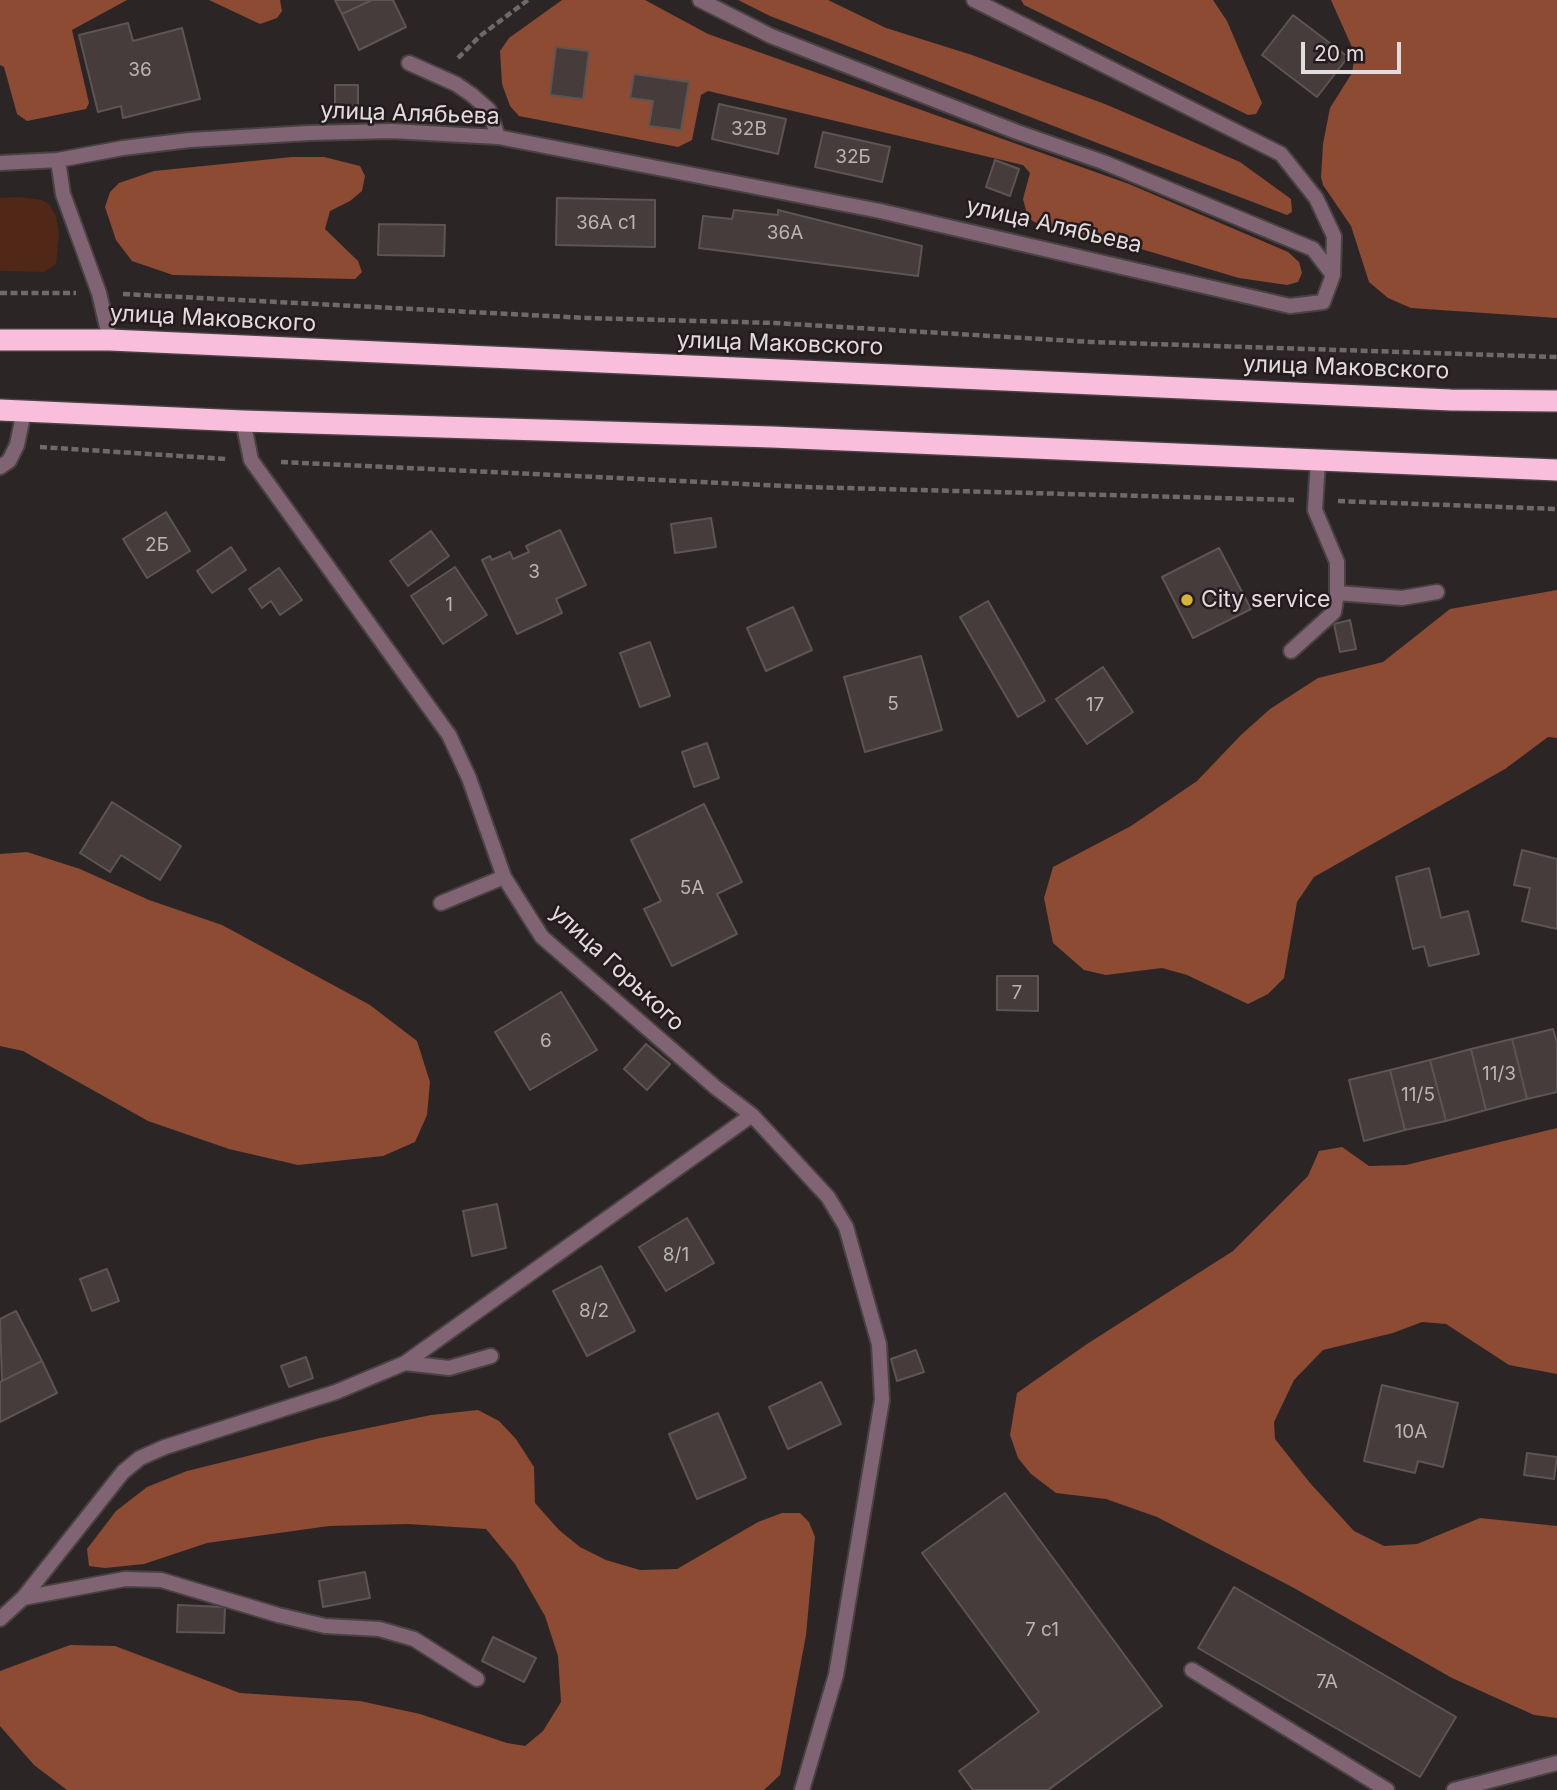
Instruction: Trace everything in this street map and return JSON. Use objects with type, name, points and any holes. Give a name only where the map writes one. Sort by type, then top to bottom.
[{"type":"highway","name":"улица Маковского","points":[[0,340],[110,340],[1437,399],[1557,401]]},
{"type":"highway","points":[[0,410],[243,421],[772,437],[1557,470]]},
{"type":"lane","points":[[700,0],[771,36],[1017,132],[1103,162],[1312,249],[1333,275]]},
{"type":"lane","points":[[974,0],[1280,154],[1316,198],[1334,236],[1333,275]]},
{"type":"lane","points":[[409,63],[456,84],[489,110],[498,137]]},
{"type":"lane","name":"улица Алябьева","points":[[0,163],[58,160],[123,148],[190,140],[309,133],[391,131],[498,137],[880,211],[1290,306],[1323,302],[1333,275]]},
{"type":"lane","points":[[58,160],[63,194],[99,293],[110,340]]},
{"type":"lane","points":[[0,467],[9,461],[17,445],[24,411]]},
{"type":"lane","name":"улица Горького","points":[[243,421],[251,460],[449,735],[469,778],[504,877],[542,937],[715,1087],[752,1115],[828,1197],[846,1227],[879,1345],[882,1401],[836,1675],[802,1790]]},
{"type":"lane","points":[[1292,651],[1334,612],[1337,593],[1337,562],[1315,510],[1318,461]]},
{"type":"lane","points":[[1337,593],[1402,598],[1437,592]]},
{"type":"lane","points":[[441,903],[504,877]]},
{"type":"lane","points":[[0,1619],[23,1598],[122,1472],[140,1458],[165,1447],[336,1392],[405,1363],[752,1115]]},
{"type":"lane","points":[[405,1363],[449,1368],[491,1356]]},
{"type":"lane","points":[[23,1598],[125,1579],[161,1580],[290,1618],[325,1626],[379,1629],[414,1639],[477,1679]]},
{"type":"lane","points":[[1192,1670],[1387,1790]]},
{"type":"lane","points":[[1454,1790],[1557,1763]]},
{"type":"path","points":[[440,76],[480,36],[528,0]]},
{"type":"path","points":[[0,293],[188,295],[587,318],[775,323],[1091,342],[1557,357]]},
{"type":"path","points":[[17,445],[251,460],[806,488],[1316,500],[1557,509]]},
{"type":"shaded area","points":[[0,0],[127,0],[72,30],[89,103],[86,109],[27,121],[17,114],[4,67],[0,65]]},
{"type":"shaded area","points":[[209,0],[280,0],[282,11],[277,18],[260,24]]},
{"type":"shaded area","points":[[562,0],[645,0],[708,34],[1129,184],[1288,252],[1299,262],[1302,273],[1298,282],[1287,285],[1239,278],[1131,246],[1041,226],[1028,218],[1023,199],[1030,173],[1023,165],[708,91],[701,95],[692,140],[678,147],[519,116],[510,106],[502,84],[500,51],[509,38]]},
{"type":"shaded area","points":[[738,0],[828,0],[886,28],[972,55],[1105,104],[1240,162],[1291,199],[1292,212],[1287,215],[1100,144],[770,16]]},
{"type":"shaded area","points":[[1021,0],[1213,0],[1227,21],[1262,103],[1256,114],[1248,115],[1024,5]]},
{"type":"shaded area","points":[[1331,0],[1557,0],[1557,318],[1411,308],[1388,298],[1369,282],[1351,226],[1323,185],[1321,177],[1323,144],[1330,108],[1352,73],[1355,54]]},
{"type":"shaded area","points":[[292,157],[324,157],[360,166],[365,176],[362,191],[350,201],[330,211],[325,229],[358,261],[362,272],[355,279],[173,275],[132,261],[116,240],[105,207],[110,192],[119,183],[154,171]]},
{"type":"shaded area","points":[[0,198],[42,200],[49,204],[56,216],[59,233],[56,264],[44,272],[0,271]]},
{"type":"shaded area","points":[[1557,590],[1557,738],[1548,737],[1505,769],[1314,877],[1297,902],[1284,978],[1268,994],[1248,1004],[1187,975],[1162,968],[1106,975],[1084,970],[1053,943],[1044,898],[1053,867],[1131,826],[1197,781],[1270,709],[1318,678],[1383,662],[1450,609]]},
{"type":"shaded area","points":[[27,852],[80,869],[149,900],[222,925],[370,1005],[417,1041],[430,1082],[427,1115],[415,1142],[383,1156],[298,1165],[229,1149],[148,1121],[23,1051],[0,1046],[0,854]]},
{"type":"shaded area","points":[[1557,1128],[1557,1374],[1509,1365],[1446,1324],[1422,1322],[1393,1333],[1323,1350],[1294,1380],[1274,1422],[1275,1439],[1310,1483],[1354,1531],[1384,1546],[1417,1544],[1480,1518],[1557,1526],[1557,1718],[1534,1715],[1452,1678],[1294,1588],[1157,1517],[1106,1499],[1056,1493],[1031,1474],[1018,1458],[1010,1435],[1017,1393],[1087,1344],[1233,1251],[1308,1176],[1319,1151],[1342,1147],[1369,1166],[1406,1165]]},
{"type":"shaded area","points":[[478,1410],[499,1421],[516,1439],[534,1467],[535,1503],[559,1530],[580,1547],[606,1560],[640,1570],[677,1569],[758,1522],[782,1513],[800,1513],[809,1522],[815,1537],[806,1635],[780,1775],[764,1790],[67,1790],[34,1765],[0,1726],[0,1671],[70,1645],[115,1646],[240,1693],[360,1701],[420,1714],[507,1743],[525,1746],[543,1731],[561,1702],[558,1656],[545,1616],[515,1564],[486,1529],[408,1524],[329,1526],[207,1543],[144,1564],[105,1568],[89,1566],[87,1549],[116,1511],[147,1487],[187,1471],[320,1438],[431,1415]]},
{"type":"building","points":[[335,0],[372,0],[342,14]]},
{"type":"building","points":[[372,0],[393,0],[406,27],[359,50],[342,14]]},
{"type":"building","points":[[1293,15],[1348,57],[1317,97],[1262,55]]},
{"type":"building","points":[[128,23],[133,41],[182,28],[200,99],[123,118],[121,106],[98,112],[79,35]]},
{"type":"building","points":[[556,47],[589,51],[583,99],[550,95]]},
{"type":"building","points":[[634,74],[689,82],[681,130],[649,126],[653,101],[630,98]]},
{"type":"building","points":[[335,85],[358,85],[358,111],[335,110]]},
{"type":"building","points":[[719,104],[786,119],[778,154],[712,139]]},
{"type":"building","points":[[823,132],[890,147],[882,182],[815,167]]},
{"type":"building","points":[[995,160],[1019,169],[1010,196],[986,187]]},
{"type":"building","points":[[557,198],[655,200],[655,247],[556,245]]},
{"type":"building","points":[[734,210],[778,215],[778,210],[922,246],[918,276],[699,248],[703,216],[732,219]]},
{"type":"building","points":[[379,224],[445,225],[444,256],[378,255]]},
{"type":"building","points":[[166,512],[190,551],[147,578],[123,539]]},
{"type":"building","points":[[711,518],[716,547],[675,553],[671,524]]},
{"type":"building","points":[[560,530],[586,585],[556,599],[562,613],[517,634],[482,560],[490,556],[492,560],[510,552],[513,559],[529,552],[526,546]]},
{"type":"building","points":[[431,531],[449,556],[408,586],[390,561]]},
{"type":"building","points":[[231,547],[246,570],[212,593],[197,571]]},
{"type":"building","points":[[1219,548],[1251,609],[1193,638],[1162,577]]},
{"type":"building","points":[[455,567],[487,615],[443,644],[411,596]]},
{"type":"building","points":[[279,568],[302,600],[280,615],[271,601],[262,608],[249,589]]},
{"type":"building","points":[[988,601],[1045,701],[1018,717],[960,617]]},
{"type":"building","points":[[793,607],[812,650],[766,671],[747,628]]},
{"type":"building","points":[[1350,620],[1356,649],[1340,652],[1334,624]]},
{"type":"building","points":[[650,642],[670,696],[640,707],[620,653]]},
{"type":"building","points":[[921,656],[942,730],[865,752],[844,677]]},
{"type":"building","points":[[1103,667],[1133,712],[1087,744],[1056,699]]},
{"type":"building","points":[[707,743],[719,778],[694,787],[682,752]]},
{"type":"building","points":[[112,802],[181,846],[160,880],[121,855],[110,872],[80,853]]},
{"type":"building","points":[[704,804],[742,882],[717,894],[737,934],[672,966],[644,909],[661,901],[631,840]]},
{"type":"building","points":[[1522,850],[1557,859],[1557,929],[1522,921],[1530,888],[1514,885]]},
{"type":"building","points":[[1429,868],[1441,918],[1468,911],[1479,954],[1429,966],[1424,946],[1413,949],[1396,877]]},
{"type":"building","points":[[997,976],[1038,976],[1038,1011],[997,1010]]},
{"type":"building","points":[[561,992],[597,1050],[530,1090],[495,1032]]},
{"type":"building","points":[[1553,1029],[1557,1043],[1557,1092],[1527,1099],[1512,1039]]},
{"type":"building","points":[[1512,1039],[1527,1099],[1486,1110],[1471,1049]]},
{"type":"building","points":[[646,1044],[670,1064],[647,1090],[624,1069]]},
{"type":"building","points":[[1471,1049],[1486,1110],[1446,1121],[1430,1060]]},
{"type":"building","points":[[1430,1060],[1446,1121],[1405,1130],[1390,1070]]},
{"type":"building","points":[[1390,1070],[1405,1130],[1364,1141],[1349,1080]]},
{"type":"building","points":[[497,1204],[506,1248],[472,1256],[463,1211]]},
{"type":"building","points":[[687,1218],[714,1263],[666,1291],[639,1247]]},
{"type":"building","points":[[601,1266],[635,1331],[587,1356],[553,1291]]},
{"type":"building","points":[[107,1269],[119,1301],[92,1311],[80,1279]]},
{"type":"building","points":[[16,1311],[42,1361],[2,1381],[0,1319]]},
{"type":"building","points":[[916,1350],[924,1372],[897,1381],[891,1359]]},
{"type":"building","points":[[306,1357],[313,1378],[289,1387],[281,1366]]},
{"type":"building","points":[[42,1361],[57,1393],[0,1422],[0,1382]]},
{"type":"building","points":[[821,1382],[841,1424],[788,1449],[769,1407]]},
{"type":"building","points":[[1382,1385],[1458,1403],[1443,1467],[1418,1461],[1415,1473],[1364,1461]]},
{"type":"building","points":[[718,1413],[746,1478],[697,1499],[669,1434]]},
{"type":"building","points":[[1527,1453],[1557,1457],[1554,1479],[1524,1475]]},
{"type":"building","points":[[1005,1493],[1162,1706],[1048,1790],[973,1790],[959,1771],[1039,1712],[922,1553]]},
{"type":"building","points":[[365,1572],[370,1598],[323,1607],[319,1581]]},
{"type":"building","points":[[1234,1587],[1456,1717],[1420,1777],[1198,1648]]},
{"type":"building","points":[[178,1605],[225,1607],[224,1633],[177,1632]]},
{"type":"building","points":[[493,1637],[536,1658],[524,1682],[482,1661]]},
{"type":"place","name":"City service","points":[[1187,600]]}]
